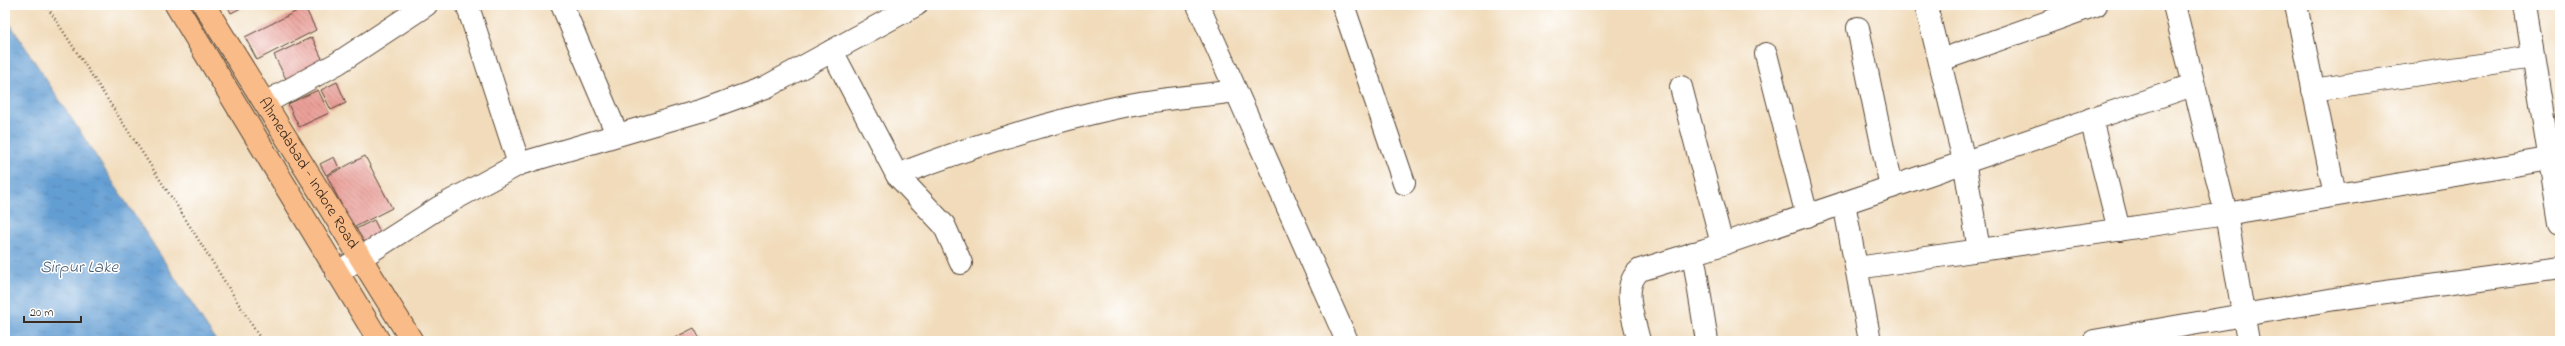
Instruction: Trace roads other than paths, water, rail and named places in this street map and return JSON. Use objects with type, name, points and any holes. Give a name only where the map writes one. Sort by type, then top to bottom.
[{"type":"highway","name":"Ahmedabad - Indore Road","points":[[176,5],[378,341]]},
{"type":"highway","name":"Ahmedabad - Indore Road","points":[[204,5],[412,341]]},
{"type":"street","points":[[265,103],[338,62],[426,5]]},
{"type":"street","points":[[562,5],[617,134]]},
{"type":"street","points":[[1198,5],[1347,341]]},
{"type":"street","points":[[1343,5],[1404,183]]},
{"type":"street","points":[[1926,5],[1941,60],[1964,161],[1979,250]]},
{"type":"street","points":[[1941,60],[2096,5]]},
{"type":"street","points":[[2174,5],[2226,214],[2248,341]]},
{"type":"street","points":[[2296,5],[2335,195]]},
{"type":"street","points":[[2525,5],[2533,57],[2555,157],[2560,223]]},
{"type":"street","points":[[468,7],[519,164]]},
{"type":"street","points":[[337,273],[438,208],[519,164],[702,110],[766,87],[909,7]]},
{"type":"street","points":[[1858,28],[1891,187]]},
{"type":"street","points":[[832,51],[897,175],[944,225],[961,263]]},
{"type":"street","points":[[1766,54],[1807,216]]},
{"type":"street","points":[[2314,90],[2533,57]]},
{"type":"street","points":[[1638,341],[1630,300],[1630,285],[1633,275],[1640,270],[1807,216],[1964,161],[2193,85]]},
{"type":"street","points":[[1681,87],[1722,244]]},
{"type":"street","points":[[897,175],[972,146],[1043,125],[1130,105],[1235,91]]},
{"type":"street","points":[[2091,119],[2119,230]]},
{"type":"street","points":[[1857,268],[2226,214],[2555,157]]},
{"type":"street","points":[[1844,203],[1870,341]]},
{"type":"street","points":[[1693,254],[1707,341]]},
{"type":"street","points":[[2094,341],[2244,314],[2560,268]]},
{"type":"water","name":"Sirpur Lake","points":[[5,16],[216,341],[5,341]]}]
